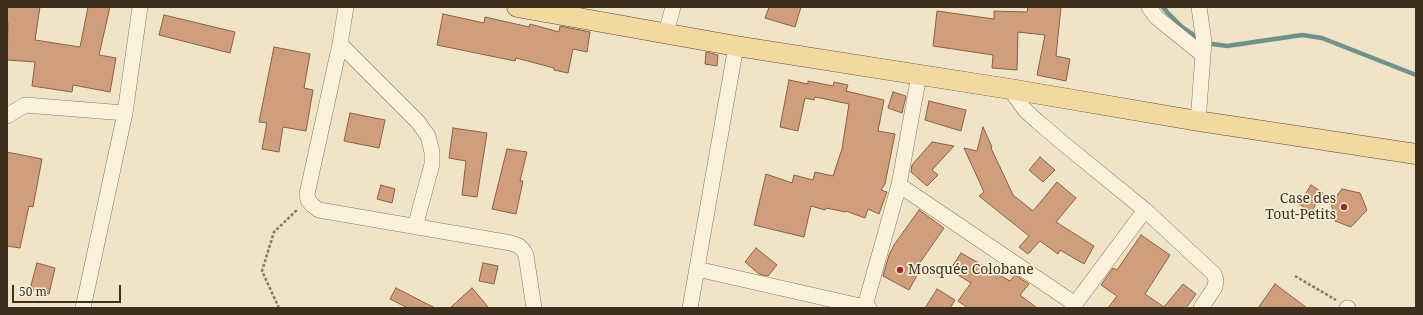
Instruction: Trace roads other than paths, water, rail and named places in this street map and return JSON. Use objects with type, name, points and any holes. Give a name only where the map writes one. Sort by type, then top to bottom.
[{"type":"main road","points":[[518,7],[736,46],[1010,89],[1198,121],[1416,154]]},
{"type":"street","points":[[83,308],[125,113],[140,7]]},
{"type":"street","points":[[346,7],[340,44],[307,194],[308,200],[319,210],[511,243],[519,246],[526,255],[534,308]]},
{"type":"street","points":[[666,34],[673,7]]},
{"type":"street","points":[[1149,7],[1156,17],[1203,55]]},
{"type":"street","points":[[1198,121],[1204,42],[1199,7]]},
{"type":"street","points":[[340,44],[418,122],[428,136],[432,152],[432,164],[415,227]]},
{"type":"street","points":[[690,308],[736,46]]},
{"type":"street","points":[[697,269],[867,307],[899,185],[919,75]]},
{"type":"street","points":[[1010,89],[1025,110],[1037,121],[1146,210],[1214,274],[1216,280],[1215,287],[1201,308]]},
{"type":"street","points":[[7,116],[24,105],[125,113]]},
{"type":"street","points":[[899,185],[1074,306],[1146,210]]},
{"type":"waterway","points":[[1163,7],[1182,27],[1200,39]]},
{"type":"waterway","points":[[1206,43],[1227,46],[1302,35],[1322,38],[1416,75]]},
{"type":"place","name":"Case des Tout-Petits","points":[[1344,207]]},
{"type":"place","name":"Mosquée Colobane","points":[[900,270]]}]
